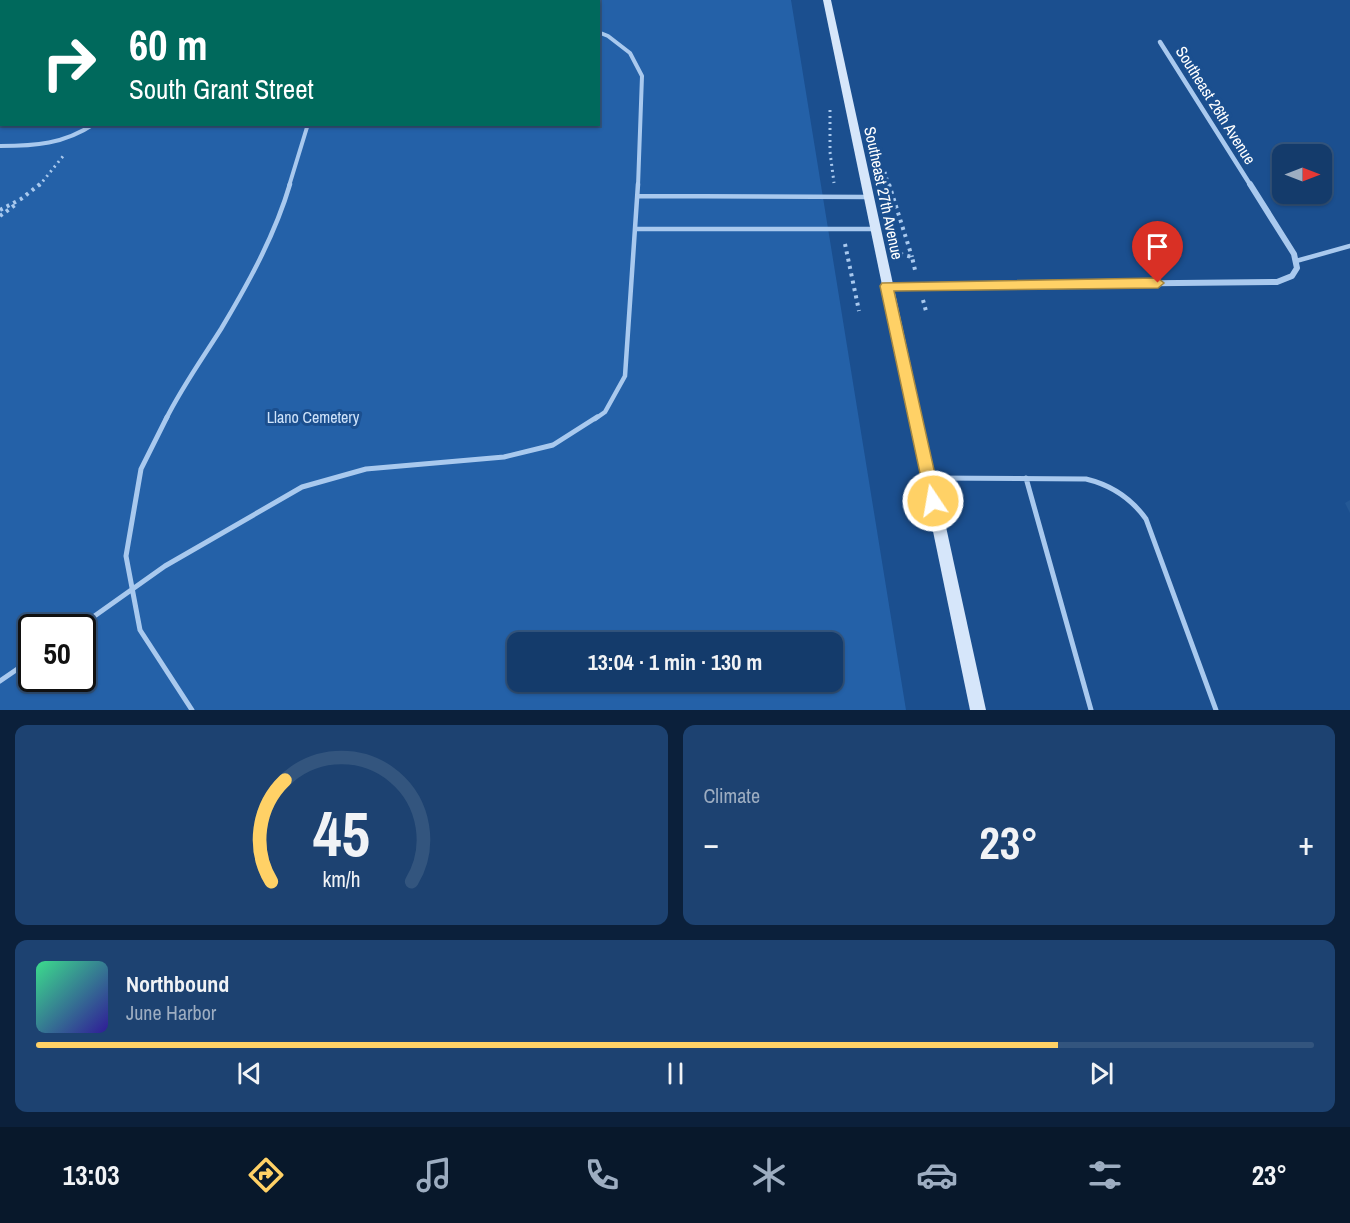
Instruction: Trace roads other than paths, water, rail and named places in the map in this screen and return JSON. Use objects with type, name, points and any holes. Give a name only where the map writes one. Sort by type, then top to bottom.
[{"type":"main road","name":"Southeast 27th Avenue","points":[[827,0],[978,710]]},
{"type":"street","name":"Southeast 26th Avenue","points":[[1160,42],[1294,254],[1296,261]]},
{"type":"street","points":[[886,286],[1277,282],[1292,276],[1297,268],[1296,261]]},
{"type":"lane","points":[[96,615],[165,566],[302,487],[366,469],[504,457],[553,445],[605,412],[625,376],[638,196],[642,76],[630,53],[608,36],[600,33]]},
{"type":"lane","points":[[0,147],[49,146],[79,136],[92,126]]},
{"type":"lane","points":[[192,710],[140,630],[126,556],[141,469],[178,394],[221,328],[262,251],[285,201],[307,126]]},
{"type":"lane","points":[[638,196],[868,197]]},
{"type":"lane","points":[[635,229],[874,229]]},
{"type":"lane","points":[[1296,261],[1350,246]]},
{"type":"lane","points":[[928,478],[1086,479],[1101,482],[1138,506],[1146,519],[1216,710]]},
{"type":"lane","points":[[1026,478],[1091,710]]},
{"type":"lane","points":[[0,681],[18,669]]},
{"type":"park label","name":"Llano Cemetery","points":[[313,417]]}]
